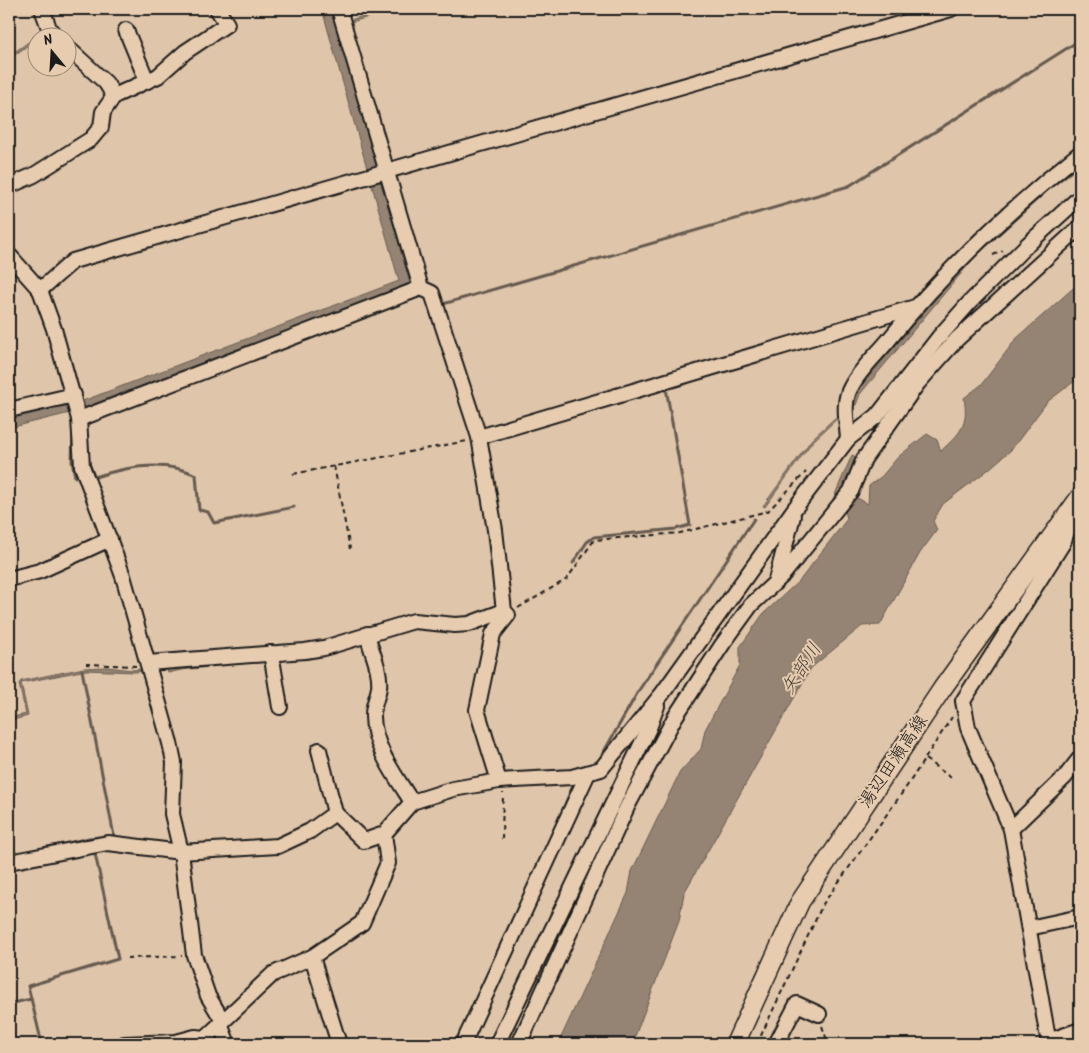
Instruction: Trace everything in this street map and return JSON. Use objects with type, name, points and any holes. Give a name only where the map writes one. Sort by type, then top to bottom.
[{"type":"main road","name":"湯辺田瀬高線","points":[[735,1044],[800,902],[942,689],[1079,498]]},
{"type":"street","points":[[42,9],[49,28]]},
{"type":"street","points":[[9,186],[34,175],[92,139],[101,127],[102,112],[114,96],[158,76],[185,52],[228,24],[217,9]]},
{"type":"street","points":[[339,9],[378,173],[421,288],[432,293],[479,437],[495,530],[506,613],[493,634],[477,710],[501,781]]},
{"type":"street","points":[[40,290],[73,261],[951,9]]},
{"type":"street","points":[[126,30],[148,81]]},
{"type":"street","points":[[78,57],[106,82],[114,96]]},
{"type":"street","points":[[848,439],[846,403],[851,387],[915,307],[964,256],[1029,194],[1080,153]]},
{"type":"street","points":[[319,750],[335,813],[364,841],[384,834],[412,802],[453,789],[501,781],[572,777],[601,769],[662,694],[795,508],[848,439],[877,416],[939,337],[970,302],[1027,245],[1080,197]]},
{"type":"street","points":[[519,1044],[627,807],[675,718],[722,645],[751,606],[776,582],[850,491],[864,459],[886,425],[925,376],[957,339],[1080,226]]},
{"type":"street","points":[[9,255],[40,290],[74,395],[79,418],[82,466],[110,539],[149,664],[174,762],[171,804],[181,852],[194,955],[208,996],[221,1023],[228,1044]]},
{"type":"street","points":[[79,418],[421,288]]},
{"type":"street","points":[[479,437],[915,307]]},
{"type":"street","points":[[9,410],[74,395]]},
{"type":"street","points":[[1079,498],[1063,543],[963,701],[968,728],[1011,829],[1048,1042],[1080,1030]]},
{"type":"street","points":[[776,582],[795,508]]},
{"type":"street","points":[[9,579],[40,571],[110,539]]},
{"type":"street","points":[[149,664],[324,648],[414,621],[455,625],[469,624],[506,613]]},
{"type":"street","points":[[367,634],[378,675],[379,688],[372,713],[376,735],[392,770],[412,802]]},
{"type":"street","points":[[271,653],[280,707]]},
{"type":"street","points":[[497,1044],[649,728],[662,694]]},
{"type":"street","points":[[1011,829],[1065,777],[1080,758]]},
{"type":"street","points":[[463,1044],[588,772]]},
{"type":"street","points":[[9,862],[108,843],[181,852],[278,846],[310,831],[335,813]]},
{"type":"street","points":[[124,1044],[176,1042],[195,1037],[202,1041],[273,974],[312,957],[362,923],[388,863],[384,834]]},
{"type":"street","points":[[1028,928],[1080,917]]},
{"type":"street","points":[[312,957],[339,1044]]},
{"type":"street","points":[[776,1044],[797,1004],[819,1014]]},
{"type":"path","points":[[293,474],[479,437]]},
{"type":"path","points":[[334,466],[350,550]]},
{"type":"path","points":[[506,613],[548,592],[567,579],[594,540],[680,533],[768,511],[810,469]]},
{"type":"path","points":[[86,664],[149,664]]},
{"type":"path","points":[[756,1044],[823,904],[837,888],[963,701]]},
{"type":"path","points":[[925,759],[953,779]]},
{"type":"path","points":[[501,781],[502,838]]},
{"type":"path","points":[[127,958],[194,955]]},
{"type":"path","points":[[819,1014],[827,1040],[831,1044]]},
{"type":"water","points":[[322,9],[332,9],[411,287],[86,409],[9,428],[9,419],[80,402],[399,281]]},
{"type":"water","points":[[389,9],[398,9],[351,22],[350,20]]},
{"type":"water","points":[[28,42],[28,45],[9,59],[9,56]]},
{"type":"water","points":[[1080,163],[1080,166],[1051,188],[974,258],[860,394],[856,405],[852,404],[854,394],[973,255],[1050,185]]},
{"type":"water","name":"矢部川","points":[[1080,282],[1080,377],[1047,402],[1012,449],[943,504],[933,521],[937,530],[920,553],[880,625],[862,626],[811,668],[684,893],[679,921],[632,1044],[558,1044],[628,893],[632,871],[680,772],[701,749],[705,730],[740,665],[740,647],[763,614],[800,580],[847,519],[845,510],[830,506],[852,455],[856,457],[845,487],[854,496],[868,504],[869,486],[882,476],[898,457],[927,434],[937,440],[941,451],[958,434],[962,428],[965,416],[964,398],[981,385],[1016,339]]},
{"type":"water","points":[[838,415],[839,417],[812,442],[765,507],[763,506],[812,439]]},
{"type":"water","points":[[267,658],[267,661],[168,673],[167,670],[134,672],[86,670],[21,683],[28,716],[9,721],[9,718],[26,714],[19,684],[21,681],[84,668],[107,667],[132,670]]},
{"type":"waterway","points":[[953,15],[974,9]]},
{"type":"waterway","points":[[443,304],[849,186],[1080,40]]},
{"type":"waterway","points":[[1073,150],[1080,144]]},
{"type":"waterway","points":[[954,257],[1030,185],[1060,160]]},
{"type":"waterway","points":[[573,563],[587,542],[594,537],[676,529],[690,525],[666,388]]},
{"type":"waterway","points":[[73,428],[72,461],[75,477]]},
{"type":"waterway","points":[[92,478],[144,466],[171,467],[184,470],[196,475],[199,510],[208,512],[214,523],[294,507]]},
{"type":"waterway","points":[[598,762],[639,690],[754,519]]},
{"type":"waterway","points":[[43,849],[89,838],[114,836],[82,670]]},
{"type":"waterway","points":[[551,838],[574,783]]},
{"type":"waterway","points":[[42,1044],[28,986],[118,959],[94,849]]},
{"type":"waterway","points":[[9,1004],[31,999]]}]
